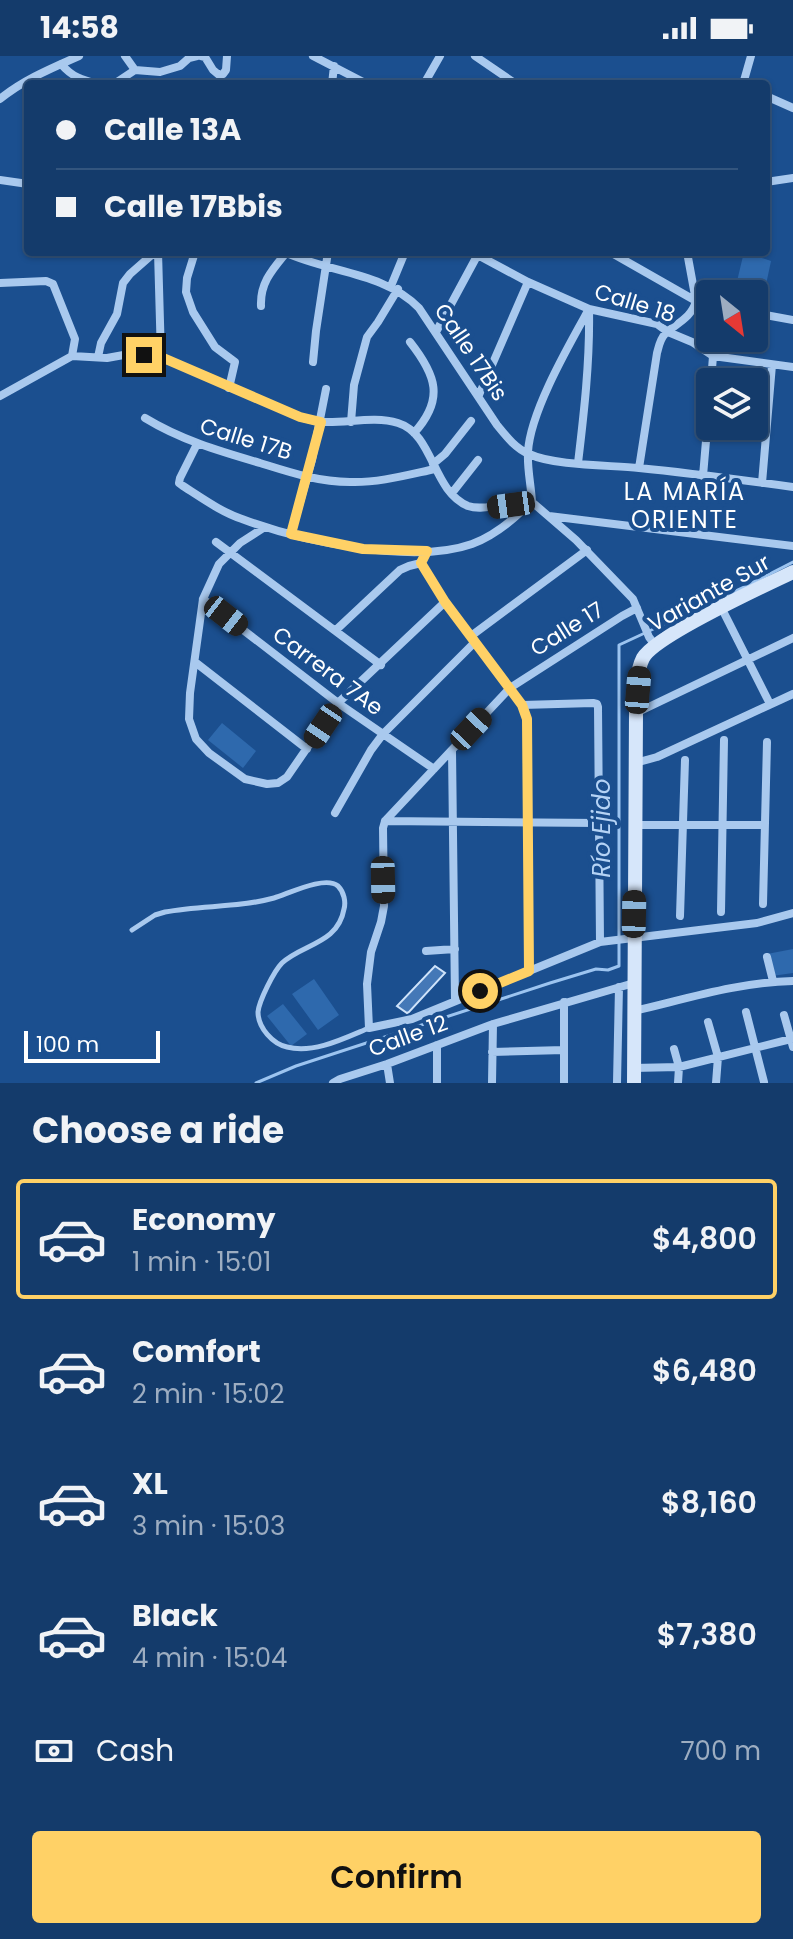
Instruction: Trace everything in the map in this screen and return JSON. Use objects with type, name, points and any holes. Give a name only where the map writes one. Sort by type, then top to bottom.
[{"type":"main road","name":"Variante Sur","points":[[634,1076],[633,1011],[627,985],[636,825],[636,713],[640,667],[652,641],[793,572]]},
{"type":"street","points":[[52,56],[80,80]]},
{"type":"street","points":[[28,80],[79,56]]},
{"type":"street","points":[[125,56],[135,70]]},
{"type":"street","points":[[120,80],[135,70],[160,72],[199,56],[205,57],[219,75],[226,70],[227,56]]},
{"type":"street","points":[[313,56],[360,80]]},
{"type":"street","points":[[426,80],[440,56]]},
{"type":"street","points":[[475,56],[503,80]]},
{"type":"street","points":[[744,80],[751,56]]},
{"type":"street","points":[[332,80],[334,66]]},
{"type":"street","points":[[0,99],[4,92],[24,82]]},
{"type":"street","points":[[770,98],[793,108]]},
{"type":"street","points":[[770,181],[793,178]]},
{"type":"street","points":[[0,180],[24,183]]},
{"type":"street","points":[[98,357],[101,343],[117,314],[123,283],[152,256]]},
{"type":"street","points":[[156,256],[161,357]]},
{"type":"street","points":[[194,256],[186,292],[193,312],[210,340],[235,362],[229,388]]},
{"type":"street","points":[[261,306],[264,282],[283,256]]},
{"type":"street","name":"Calle 17Bis","points":[[293,256],[376,280],[395,288],[419,308],[509,440],[528,454]]},
{"type":"street","points":[[313,362],[328,256]]},
{"type":"street","points":[[351,422],[354,385],[367,337],[395,288],[404,256]]},
{"type":"street","points":[[436,332],[474,256]]},
{"type":"street","name":"Calle 18","points":[[479,256],[589,309],[657,324],[713,356],[793,367]]},
{"type":"street","points":[[616,256],[695,305]]},
{"type":"street","points":[[639,468],[660,341],[695,305],[688,256]]},
{"type":"street","points":[[0,283],[46,281],[53,284],[75,339],[72,356]]},
{"type":"street","points":[[479,395],[528,282]]},
{"type":"street","points":[[589,309],[542,401],[530,437],[528,454],[532,502],[587,550],[623,587],[633,599],[652,641]]},
{"type":"street","points":[[578,463],[589,309]]},
{"type":"street","points":[[768,316],[793,320]]},
{"type":"street","points":[[410,342],[425,364],[435,387],[429,413],[414,433]]},
{"type":"street","points":[[0,396],[72,356],[129,354],[161,357],[300,417],[321,422],[381,420],[400,423],[425,446],[434,467],[460,501],[471,507],[511,505],[523,508]]},
{"type":"street","points":[[712,368],[713,356]]},
{"type":"street","points":[[762,483],[772,365]]},
{"type":"street","points":[[291,534],[321,422],[326,389]]},
{"type":"street","name":"Calle 17B","points":[[145,418],[197,444],[307,477],[363,482],[434,467]]},
{"type":"street","points":[[434,467],[471,421]]},
{"type":"street","points":[[703,476],[706,440]]},
{"type":"street","points":[[197,444],[179,483],[221,510],[265,527],[363,549],[455,549],[489,536],[532,502]]},
{"type":"street","points":[[528,454],[578,463],[793,487]]},
{"type":"street","points":[[452,493],[478,460]]},
{"type":"street","points":[[549,516],[793,546]]},
{"type":"street","points":[[576,540],[583,521]]},
{"type":"street","points":[[265,527],[230,552],[219,564],[203,599],[190,693],[189,719],[196,739],[209,753],[245,779],[267,784],[278,783],[287,777],[338,703],[445,602]]},
{"type":"street","points":[[216,542],[381,665]]},
{"type":"street","points":[[335,813],[383,734],[473,639],[587,550]]},
{"type":"street","points":[[336,630],[400,570],[421,563],[427,551]]},
{"type":"street","points":[[421,563],[445,602],[522,705],[527,719],[529,971]]},
{"type":"street","name":"Carrera 7Ae","points":[[203,599],[338,703],[434,769]]},
{"type":"street","points":[[721,607],[770,704]]},
{"type":"street","name":"Calle 17","points":[[385,821],[510,688],[637,608]]},
{"type":"street","points":[[636,713],[793,638]]},
{"type":"street","points":[[195,662],[307,749]]},
{"type":"street","points":[[635,763],[657,757],[793,694]]},
{"type":"street","points":[[522,705],[597,704],[600,942]]},
{"type":"street","points":[[721,912],[724,740]]},
{"type":"street","points":[[763,904],[767,742]]},
{"type":"street","points":[[452,750],[455,1001]]},
{"type":"street","points":[[680,916],[685,760]]},
{"type":"street","points":[[599,823],[385,821],[384,906],[371,952],[367,984],[369,1028],[412,1019],[600,942],[757,923],[793,913]]},
{"type":"street","points":[[636,825],[764,825]]},
{"type":"street","points":[[426,951],[455,949]]},
{"type":"street","points":[[767,957],[773,981]]},
{"type":"street","points":[[633,1011],[739,987],[793,981]]},
{"type":"street","points":[[617,1083],[627,985]]},
{"type":"street","name":"Calle 12","points":[[338,1082],[493,1024],[627,985]]},
{"type":"street","points":[[564,1002],[564,1083]]},
{"type":"street","points":[[746,1012],[764,1082]]},
{"type":"street","points":[[634,1076],[755,1048],[792,1043],[784,1015]]},
{"type":"street","points":[[708,1022],[718,1057],[716,1083]]},
{"type":"street","points":[[492,1083],[493,1024]]},
{"type":"street","points":[[437,1045],[437,1083]]},
{"type":"street","points":[[674,1049],[679,1067],[678,1083]]},
{"type":"street","points":[[492,1052],[564,1050]]},
{"type":"street","points":[[387,1064],[390,1083]]},
{"type":"lane","points":[[132,930],[165,912],[246,904],[313,885],[334,884],[344,897],[341,920],[328,936],[284,961],[277,969],[258,1011],[260,1021],[267,1034],[278,1044],[291,1048],[313,1048],[369,1028]]},
{"type":"green space","points":[[743,256],[771,261],[767,280],[737,280]]},
{"type":"green space","points":[[222,723],[256,751],[243,768],[208,740]]},
{"type":"green space","points":[[793,949],[793,973],[772,976],[767,954]]},
{"type":"green space","points":[[314,979],[339,1015],[318,1030],[292,994]]},
{"type":"green space","points":[[283,1004],[307,1034],[291,1046],[267,1016]]},
{"type":"building","points":[[435,966],[445,973],[409,1012],[397,1006]]},
{"type":"waterway","name":"Río Ejido","points":[[256,1083],[296,1066],[550,983],[596,969],[608,970],[619,966],[619,645],[793,562]]},
{"type":"district","name":"LA MARÍA ORIENTE","points":[[685,505]]},
{"type":"route","points":[[144,355],[161,357],[300,417],[321,422],[291,534],[363,549],[427,551],[421,563],[445,602],[522,705],[527,719],[529,971],[480,991]]}]
